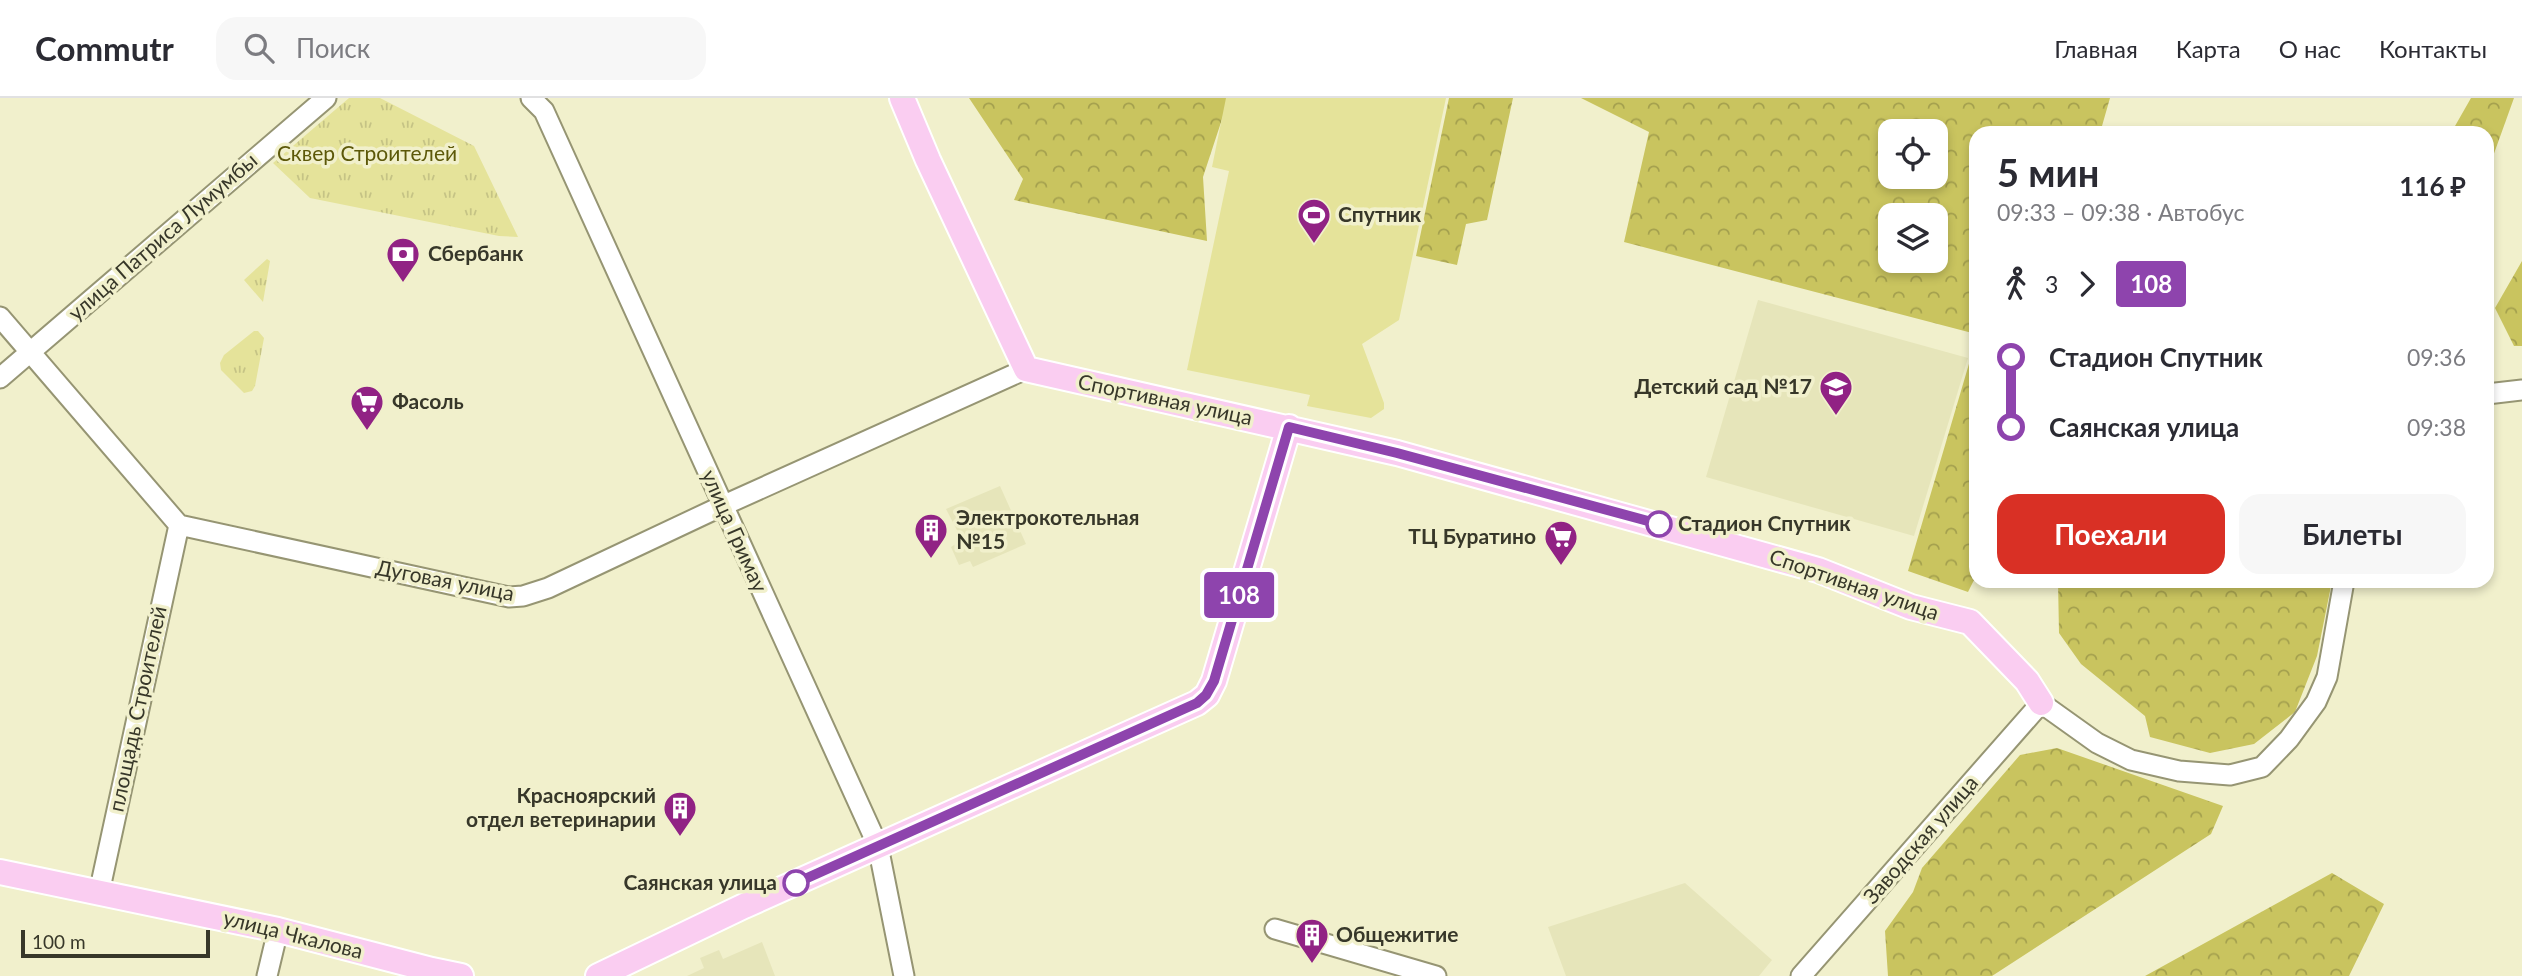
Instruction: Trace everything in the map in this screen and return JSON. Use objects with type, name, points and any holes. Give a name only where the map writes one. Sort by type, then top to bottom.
[{"type":"main road","points":[[902,98],[928,160],[1026,369]]},
{"type":"main road","name":"Спортивная улица","points":[[1026,369],[1397,453],[1818,570],[1911,607],[1970,622],[2027,681],[2041,703]]},
{"type":"main road","points":[[598,976],[878,846],[1197,703],[1206,695],[1214,681],[1289,427]]},
{"type":"main road","name":"улица Чкалова","points":[[0,872],[278,930],[461,976]]},
{"type":"street","name":"улица Патриса Лумумбы","points":[[0,377],[326,98]]},
{"type":"street","name":"улица Гримау","points":[[531,98],[544,111],[878,846],[904,976]]},
{"type":"street","points":[[0,317],[179,525]]},
{"type":"street","name":"Дуговая улица","points":[[179,525],[477,592],[517,597],[548,587],[1026,369]]},
{"type":"street","points":[[2494,393],[2522,390]]},
{"type":"street","name":"площадь Строителей","points":[[99,893],[179,525]]},
{"type":"street","points":[[2041,703],[2097,743],[2131,760],[2179,771],[2230,775],[2262,766],[2289,739],[2316,702],[2327,677],[2343,588]]},
{"type":"street","name":"Заводская улица","points":[[1801,976],[2041,703]]},
{"type":"street","points":[[1275,929],[1436,976]]},
{"type":"street","points":[[267,976],[278,930]]},
{"type":"shaded area","name":"Детский сад №17","points":[[1758,300],[1968,358],[1914,536],[1706,477]]},
{"type":"shaded area","points":[[1000,486],[1026,544],[973,567],[970,561],[959,565],[951,547],[962,540],[946,509]]},
{"type":"shaded area","points":[[1685,883],[1772,960],[1759,976],[1566,976],[1548,927]]},
{"type":"shaded area","points":[[762,942],[775,976],[687,976],[704,968],[700,958],[719,950],[723,959]]},
{"type":"green space","name":"Сквер Строителей","points":[[349,98],[380,98],[474,146],[518,237],[499,236],[310,198],[273,163]]},
{"type":"green space","points":[[969,98],[1233,98],[1228,101],[1203,177],[1207,241],[1014,200],[1023,179]]},
{"type":"green space","name":"Спутник","points":[[1226,98],[1446,98],[1399,320],[1362,344],[1384,403],[1384,409],[1371,418],[1307,406],[1310,395],[1187,370],[1229,171],[1212,167]]},
{"type":"green space","points":[[1449,98],[1513,98],[1487,220],[1466,224],[1457,265],[1416,256]]},
{"type":"green space","points":[[1581,98],[2110,98],[2102,126],[1969,126],[1969,332],[1624,242],[1649,132]]},
{"type":"green space","points":[[2471,98],[2514,98],[2494,154],[2494,126],[2455,126]]},
{"type":"green space","points":[[267,259],[270,261],[263,302],[244,280]]},
{"type":"green space","points":[[2522,261],[2522,346],[2514,346],[2495,308]]},
{"type":"green space","points":[[254,331],[258,331],[264,338],[255,386],[252,391],[244,393],[221,370],[220,363],[224,355]]},
{"type":"green space","points":[[1969,364],[1970,588],[1968,592],[1908,571]]},
{"type":"green space","points":[[2058,588],[2331,588],[2317,656],[2295,712],[2254,744],[2210,753],[2150,737],[2145,716],[2081,664],[2059,633]]},
{"type":"green space","points":[[2057,748],[2223,806],[2211,834],[1992,976],[1888,976],[1885,931],[1913,892],[1922,868],[2020,755]]},
{"type":"green space","points":[[2332,873],[2384,904],[2349,976],[2145,976]]},
{"type":"bus line","name":"108","points":[[796,883],[1197,703],[1206,695],[1214,681],[1289,427],[1397,453],[1659,524]]},
{"type":"place","name":"Спутник","points":[[1314,245]]},
{"type":"place","name":"Сбербанк","points":[[403,284]]},
{"type":"place","name":"Детский сад №17","points":[[1836,417]]},
{"type":"place","name":"Фасоль","points":[[367,432]]},
{"type":"place","name":"Стадион Спутник","points":[[1659,524]]},
{"type":"place","name":"Электрокотельная №15","points":[[931,560]]},
{"type":"place","name":"ТЦ Буратино","points":[[1561,567]]},
{"type":"place","name":"Красноярский отдел ветеринарии","points":[[680,838]]},
{"type":"place","name":"Саянская улица","points":[[796,883]]},
{"type":"place","name":"Общежитие","points":[[1312,965]]}]
